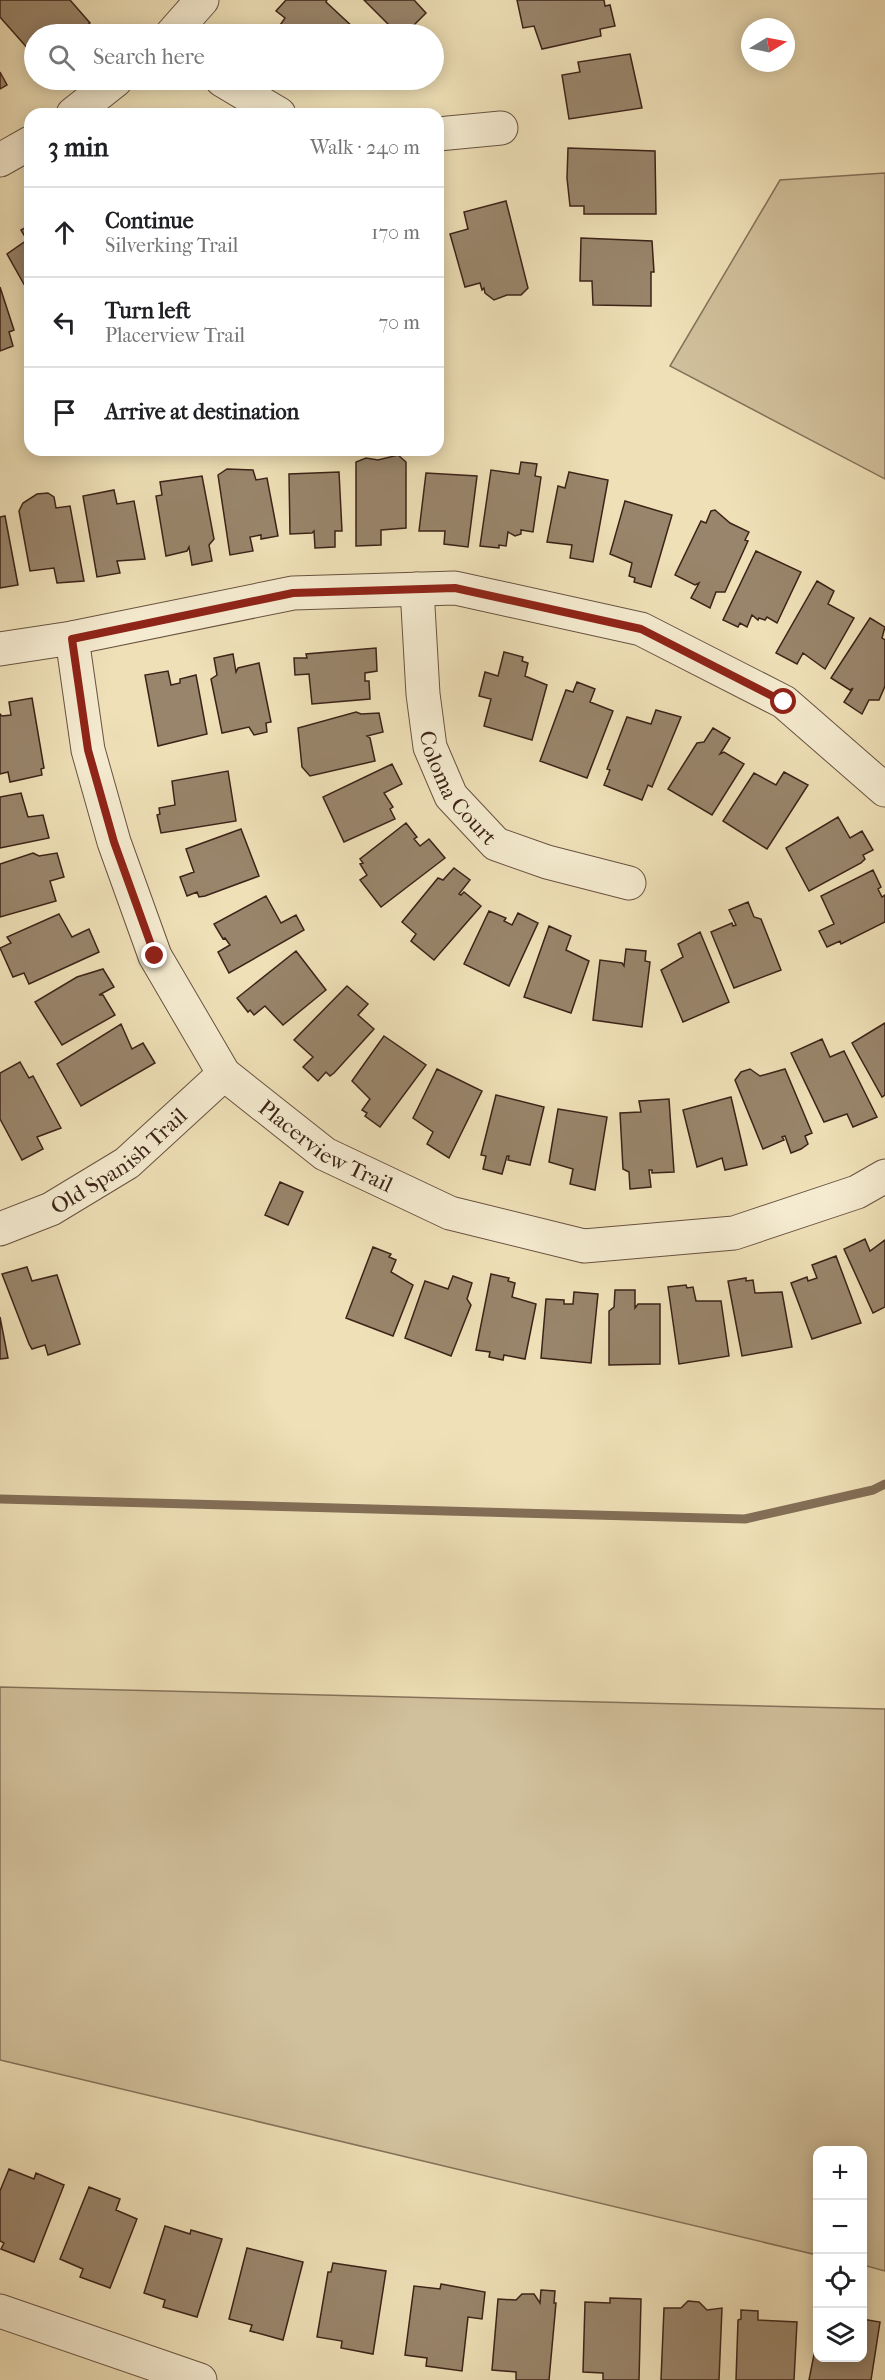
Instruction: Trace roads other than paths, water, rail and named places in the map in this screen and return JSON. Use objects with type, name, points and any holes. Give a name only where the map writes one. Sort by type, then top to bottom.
[{"type":"street","points":[[182,24],[202,0]]},
{"type":"street","points":[[81,108],[103,90]]},
{"type":"street","points":[[239,90],[269,108]]},
{"type":"street","points":[[444,134],[501,129]]},
{"type":"street","points":[[0,160],[24,146]]},
{"type":"street","points":[[0,649],[72,639],[293,593],[455,588],[641,629],[784,702],[885,790]]},
{"type":"street","name":"Coloma Court","points":[[417,589],[423,694],[430,747],[451,796],[496,844],[547,862],[629,883]]},
{"type":"street","name":"Placerview Trail","points":[[72,639],[88,750],[114,842],[155,956],[224,1074],[326,1154],[450,1213],[584,1246],[734,1233],[856,1192],[885,1176]]},
{"type":"street","name":"Old Spanish Trail","points":[[0,1229],[51,1209],[127,1163],[224,1074]]},
{"type":"street","points":[[0,2311],[200,2380]]},
{"type":"waterway","points":[[0,1499],[745,1519],[873,1490],[885,1484]]}]
